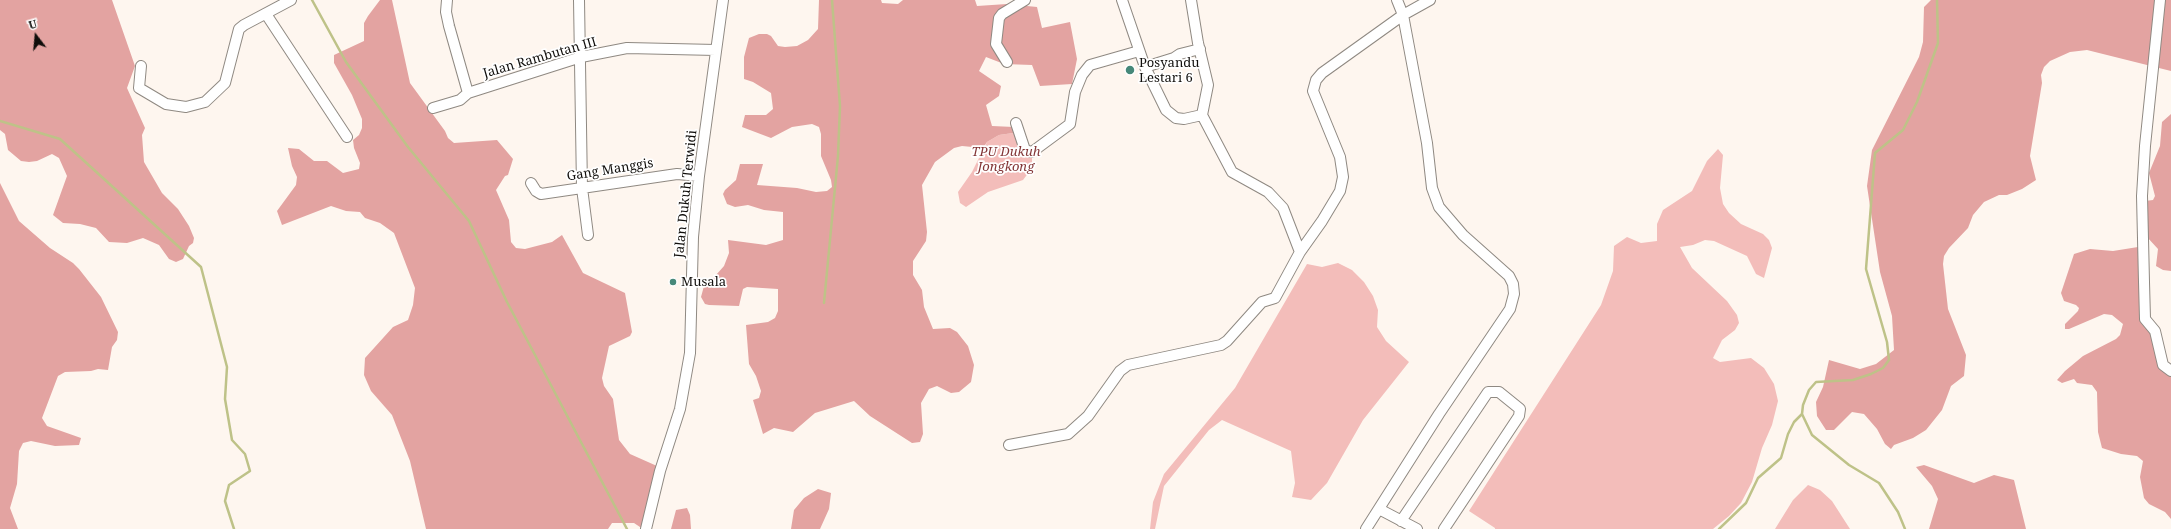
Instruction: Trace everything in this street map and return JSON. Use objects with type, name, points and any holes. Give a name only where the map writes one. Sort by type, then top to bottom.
[{"type":"street","points":[[141,66],[139,88],[166,104],[186,107],[206,102],[225,83],[239,29],[291,0]]},
{"type":"street","points":[[447,0],[446,12],[449,26],[468,93]]},
{"type":"street","points":[[579,0],[582,188],[588,235]]},
{"type":"street","name":"Jalan Dukuh Terwidi","points":[[646,529],[660,471],[680,409],[690,353],[693,237],[699,176],[723,0]]},
{"type":"street","points":[[1007,62],[996,44],[999,18],[1002,14],[1026,0]]},
{"type":"street","points":[[1122,0],[1145,67],[1160,99],[1170,114],[1184,119],[1202,115]]},
{"type":"street","points":[[1191,0],[1208,85],[1202,115],[1232,172],[1268,192],[1283,208],[1300,252]]},
{"type":"street","points":[[1366,529],[1439,414],[1510,309],[1514,294],[1513,284],[1509,276],[1462,234],[1439,207],[1432,188],[1427,143],[1403,15],[1397,0]]},
{"type":"street","points":[[1009,445],[1068,434],[1088,416],[1120,371],[1128,365],[1221,345],[1228,341],[1262,302],[1275,298],[1300,252],[1322,221],[1340,191],[1343,177],[1340,157],[1313,91],[1316,80],[1322,73],[1403,15],[1430,0]]},
{"type":"street","points":[[2160,0],[2145,146],[2142,196],[2145,319],[2155,331],[2163,365],[2171,370]]},
{"type":"street","points":[[266,14],[348,137]]},
{"type":"street","name":"Jalan Rambutan III","points":[[433,108],[460,100],[468,93],[581,57],[627,48],[716,50]]},
{"type":"street","points":[[1145,67],[1174,58],[1180,54],[1200,49]]},
{"type":"street","points":[[1016,123],[1025,150],[1032,152],[1070,124],[1075,92],[1082,75],[1090,65],[1139,51]]},
{"type":"street","name":"Gang Manggis","points":[[532,183],[536,191],[541,194],[677,174],[699,176]]},
{"type":"street","points":[[1401,521],[1488,392],[1499,392],[1520,409],[1519,416],[1444,529]]},
{"type":"street","points":[[1378,509],[1417,529]]},
{"type":"green space","name":"TPU Dukuh Jongkong","points":[[1013,133],[1022,136],[1032,154],[1032,168],[1023,180],[988,192],[966,207],[960,203],[958,192],[972,172],[987,142],[999,135]]},
{"type":"green space","points":[[1718,149],[1723,155],[1720,188],[1723,204],[1729,213],[1741,224],[1763,234],[1769,240],[1772,248],[1764,278],[1756,274],[1747,256],[1714,241],[1705,240],[1693,245],[1680,247],[1692,268],[1727,301],[1737,315],[1739,323],[1735,330],[1722,340],[1713,358],[1720,362],[1751,358],[1764,368],[1774,384],[1778,401],[1772,425],[1762,448],[1752,482],[1741,503],[1729,516],[1713,529],[1495,529],[1469,511],[1601,305],[1613,271],[1614,246],[1627,237],[1641,243],[1657,241],[1657,224],[1663,210],[1692,191],[1707,161]]},
{"type":"green space","points":[[1338,263],[1352,270],[1364,282],[1373,296],[1378,310],[1377,327],[1386,341],[1409,362],[1363,420],[1327,483],[1311,500],[1292,497],[1295,483],[1291,451],[1222,420],[1209,430],[1164,486],[1155,529],[1150,529],[1153,502],[1164,474],[1235,388],[1307,264],[1322,267]]},
{"type":"green space","points":[[1808,485],[1820,490],[1832,501],[1850,529],[1775,529],[1793,500]]},
{"type":"shaded area","points":[[0,0],[112,0],[135,66],[127,88],[145,128],[142,135],[144,162],[162,193],[178,209],[189,226],[194,238],[193,243],[189,246],[183,259],[176,262],[169,259],[159,245],[143,238],[127,243],[109,242],[96,228],[80,224],[63,223],[53,215],[67,176],[59,158],[52,154],[37,161],[21,161],[8,150],[5,134],[0,130]]},
{"type":"shaded area","points":[[380,0],[392,0],[410,83],[445,131],[448,138],[454,143],[497,140],[513,159],[508,175],[505,176],[496,190],[509,220],[511,242],[516,248],[525,249],[552,242],[562,235],[583,273],[625,293],[632,332],[630,336],[609,346],[602,378],[604,386],[613,399],[619,440],[630,454],[657,466],[643,529],[634,523],[612,523],[608,529],[426,529],[410,461],[392,415],[371,391],[364,375],[365,358],[393,327],[408,320],[413,305],[415,288],[394,233],[380,223],[365,218],[360,212],[346,211],[331,206],[282,225],[277,211],[296,185],[297,177],[292,166],[288,148],[299,149],[314,161],[327,161],[343,173],[359,169],[360,163],[354,148],[353,140],[359,135],[362,128],[362,119],[352,95],[334,63],[334,55],[364,41],[364,23]]},
{"type":"shaded area","points":[[819,0],[881,0],[882,3],[898,4],[903,0],[975,0],[977,6],[1007,4],[1037,7],[1042,28],[1070,22],[1077,59],[1072,84],[1040,86],[1032,65],[1004,64],[986,57],[979,71],[1001,86],[999,96],[986,105],[992,126],[1014,127],[1017,134],[1013,133],[999,135],[987,142],[983,148],[962,146],[954,148],[935,162],[922,185],[927,232],[926,241],[913,261],[913,275],[922,290],[924,307],[933,329],[950,328],[957,332],[968,346],[974,365],[971,382],[959,392],[951,393],[937,386],[929,389],[921,403],[923,434],[920,442],[912,443],[870,416],[854,401],[815,413],[793,432],[774,428],[763,434],[753,400],[759,398],[761,391],[756,376],[749,364],[746,325],[768,322],[775,318],[778,311],[778,289],[747,287],[743,289],[739,306],[709,305],[705,304],[701,297],[704,286],[708,284],[724,266],[729,253],[728,240],[766,245],[783,240],[783,212],[764,210],[748,205],[735,207],[727,204],[723,194],[725,190],[736,180],[740,164],[763,164],[757,185],[797,188],[816,192],[827,191],[832,187],[831,180],[821,156],[821,134],[819,127],[812,124],[792,127],[771,138],[742,127],[745,115],[766,115],[773,109],[771,93],[753,82],[744,79],[744,57],[749,38],[759,34],[767,34],[771,36],[778,46],[797,46],[808,40],[818,29]]},
{"type":"shaded area","points":[[1931,0],[2171,0],[2171,71],[2087,50],[2070,52],[2050,61],[2044,67],[2041,75],[2042,83],[2030,156],[2036,180],[2022,189],[2007,195],[1999,195],[1984,202],[1973,215],[1968,228],[1949,248],[1944,256],[1943,264],[1948,309],[1966,355],[1964,376],[1951,386],[1942,410],[1926,430],[1913,438],[1894,445],[1891,449],[1885,444],[1877,429],[1864,414],[1852,412],[1834,430],[1826,430],[1817,416],[1816,402],[1823,387],[1829,360],[1860,369],[1876,364],[1894,350],[1892,316],[1880,272],[1867,186],[1872,150],[1919,57],[1923,42],[1924,7]]},
{"type":"shaded area","points":[[2171,114],[2171,271],[2163,270],[2156,266],[2158,249],[2147,237],[2145,201],[2153,200],[2155,196],[2149,173],[2160,146],[2162,122]]},
{"type":"shaded area","points":[[0,183],[19,221],[50,248],[73,263],[79,269],[101,297],[118,332],[117,340],[112,347],[108,370],[98,369],[91,371],[65,372],[58,376],[42,418],[47,426],[81,438],[79,445],[55,446],[31,441],[23,443],[19,451],[17,484],[10,508],[18,529],[0,529]]},
{"type":"shaded area","points":[[2138,247],[2140,275],[2155,350],[2163,371],[2171,375],[2171,519],[2165,512],[2149,504],[2144,498],[2140,477],[2143,461],[2137,456],[2121,454],[2102,448],[2098,432],[2097,392],[2092,385],[2077,383],[2074,379],[2062,383],[2057,380],[2083,356],[2116,339],[2120,335],[2123,324],[2112,315],[2104,314],[2069,329],[2065,329],[2065,324],[2078,311],[2079,308],[2076,305],[2064,301],[2061,293],[2074,254],[2090,249],[2113,251]]},
{"type":"shaded area","points":[[1924,465],[1974,483],[1994,475],[2014,480],[2026,529],[1929,529],[1938,499],[1932,486],[1916,467]]},
{"type":"shaded area","points":[[818,489],[831,493],[829,509],[820,529],[791,529],[794,510],[804,498]]},
{"type":"shaded area","points":[[687,508],[690,515],[691,529],[671,529],[676,510]]},
{"type":"waterway","points":[[312,0],[346,62],[408,147],[469,221],[507,302],[627,529]]},
{"type":"waterway","points":[[824,303],[838,156],[840,106],[832,0]]},
{"type":"waterway","points":[[1905,529],[1898,512],[1879,483],[1849,465],[1812,435],[1802,414],[1803,405],[1809,390],[1816,382],[1853,380],[1883,368],[1889,360],[1887,342],[1866,269],[1875,153],[1903,130],[1917,102],[1938,43],[1937,0]]},
{"type":"waterway","points":[[0,121],[60,139],[201,267],[227,367],[225,399],[232,440],[245,454],[250,471],[229,485],[225,501],[234,529]]},
{"type":"waterway","points":[[1719,529],[1746,503],[1758,478],[1781,458],[1788,434],[1794,422],[1802,414]]},
{"type":"place","name":"Posyandu Lestari 6","points":[[1130,70]]},
{"type":"place","name":"Musala","points":[[673,282]]}]
